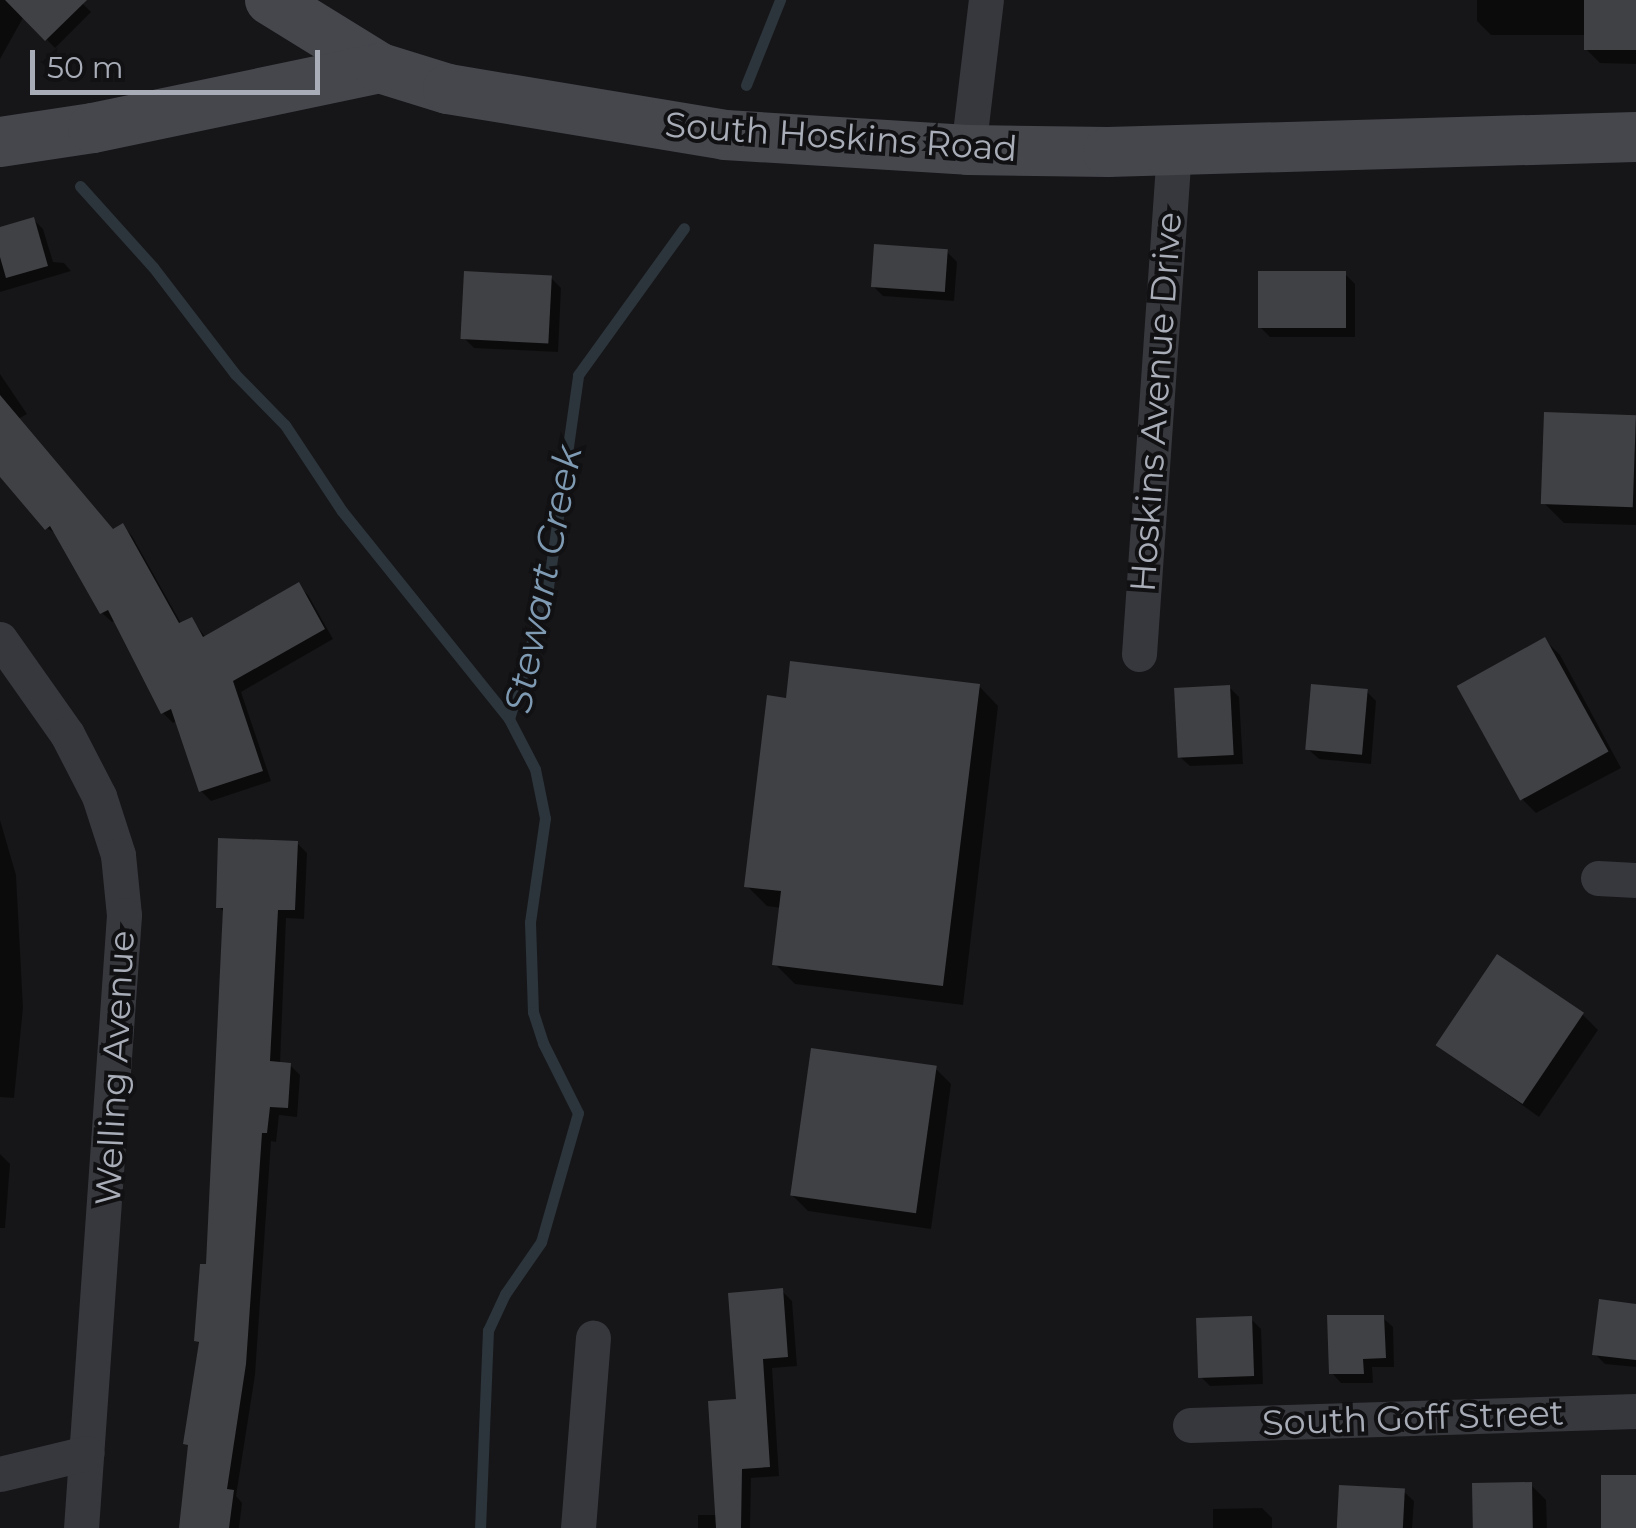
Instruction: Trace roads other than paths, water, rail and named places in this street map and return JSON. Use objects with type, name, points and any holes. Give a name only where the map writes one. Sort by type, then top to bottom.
[{"type":"street","points":[[270,0],[380,68]]},
{"type":"street","points":[[968,150],[986,0]]},
{"type":"street","name":"South Hoskins Road","points":[[0,142],[93,128],[380,68],[448,89],[725,135],[968,150],[1174,150],[1636,138]]},
{"type":"street","name":"Hoskins Avenue Drive","points":[[1139,654],[1174,150]]},
{"type":"street","name":"Welling Avenue","points":[[0,638],[67,734],[99,796],[118,855],[124,916],[81,1528]]},
{"type":"street","points":[[1598,878],[1636,880]]},
{"type":"street","points":[[578,1528],[593,1338]]},
{"type":"street","name":"South Goff Street","points":[[1190,1425],[1636,1410]]},
{"type":"street","points":[[0,1474],[87,1454]]},
{"type":"waterway","name":"Stewart Creek","points":[[746,85],[780,0]]},
{"type":"waterway","name":"Stewart Creek","points":[[80,186],[153,267],[235,374],[285,425],[342,511],[509,719],[535,769],[545,818],[530,922],[533,1012],[543,1043],[578,1113],[541,1242],[505,1294],[488,1330],[480,1528]]},
{"type":"waterway","name":"Stewart Creek","points":[[509,719],[548,587],[578,375],[684,228]]}]
